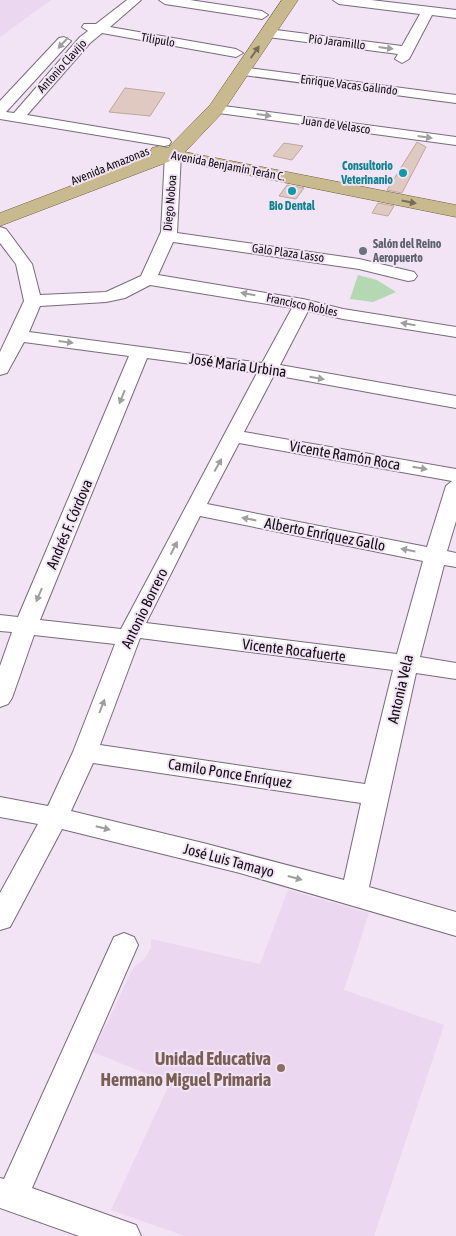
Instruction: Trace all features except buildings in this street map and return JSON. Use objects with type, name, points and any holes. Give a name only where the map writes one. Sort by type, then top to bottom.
[{"type":"main road","name":"Avenida Amazonas","points":[[0,207],[167,148],[200,105],[272,0]]},
{"type":"main road","name":"Avenida Amazonas","points":[[0,220],[167,148],[216,109],[290,0]]},
{"type":"main road","name":"Avenida Benjamín Terán C.","points":[[167,148],[456,197]]},
{"type":"main road","name":"Avenida Benjamín Terán C.","points":[[167,148],[456,211]]},
{"type":"street","name":"Antonio Clavijo","points":[[17,118],[84,40],[135,0]]},
{"type":"street","points":[[165,0],[262,15]]},
{"type":"street","points":[[339,0],[456,14]]},
{"type":"street","name":"Pío Jaramillo","points":[[268,33],[404,55],[428,11]]},
{"type":"street","name":"Antonio Clavijo","points":[[0,110],[77,28],[94,15]]},
{"type":"street","name":"Tilipulo","points":[[77,28],[98,29],[236,53]]},
{"type":"street","name":"Enrique Vacas Galindo","points":[[241,71],[456,99]]},
{"type":"street","name":"Juan de Velasco","points":[[216,109],[456,141]]},
{"type":"street","name":"Avenida Benjamín Terán C.","points":[[0,115],[167,148]]},
{"type":"street","name":"Avenida Benjamín Terán C.","points":[[0,124],[167,148]]},
{"type":"street","name":"Diego Noboa","points":[[148,279],[169,232],[167,148]]},
{"type":"street","points":[[0,232],[24,264],[33,301],[18,336],[0,368]]},
{"type":"street","name":"Galo Plaza Lasso","points":[[167,236],[360,264],[408,276]]},
{"type":"street","points":[[33,301],[106,297],[119,294],[148,279]]},
{"type":"street","name":"Francisco Robles","points":[[148,279],[303,304],[343,314],[456,332]]},
{"type":"street","name":"Antonio Borrero","points":[[0,919],[56,816],[85,752],[130,634],[194,508],[303,304]]},
{"type":"street","name":"José María Urbina","points":[[18,336],[269,369],[456,402]]},
{"type":"street","name":"Andrés F. Córdova","points":[[0,698],[26,626],[140,352]]},
{"type":"street","name":"Vicente Ramón Roca","points":[[234,436],[456,475]]},
{"type":"street","name":"Antonia Vela","points":[[354,894],[405,663],[445,557],[456,486]]},
{"type":"street","name":"Alberto Enríquez Gallo","points":[[194,508],[445,557]]},
{"type":"street","name":"Vicente Rocafuerte","points":[[0,623],[130,634],[405,663],[456,671]]},
{"type":"street","name":"Camilo Ponce Enríquez","points":[[85,752],[375,795]]},
{"type":"street","name":"José Luis Tamayo","points":[[0,807],[56,816],[354,894],[456,924]]},
{"type":"street","points":[[124,944],[6,1195],[125,1236]]},
{"type":"shaded area","points":[[0,0],[51,0],[0,37]]},
{"type":"shaded area","name":"Unidad Educativa Hermano Miguel Primaria","points":[[288,890],[369,913],[344,990],[444,1025],[374,1236],[185,1236],[111,1210],[170,1083],[93,1052],[133,968],[145,958],[151,948],[151,939],[260,964]]},
{"type":"green space","points":[[358,275],[377,280],[396,292],[373,302],[350,299]]},
{"type":"place","name":"Consultorio Veterinanio","points":[[403,173]]},
{"type":"place","name":"Bio Dental","points":[[292,191]]},
{"type":"place","name":"Salón del Reino Aeropuerto","points":[[363,251]]},
{"type":"place","name":"Unidad Educativa Hermano Miguel Primaria","points":[[281,1068]]}]
